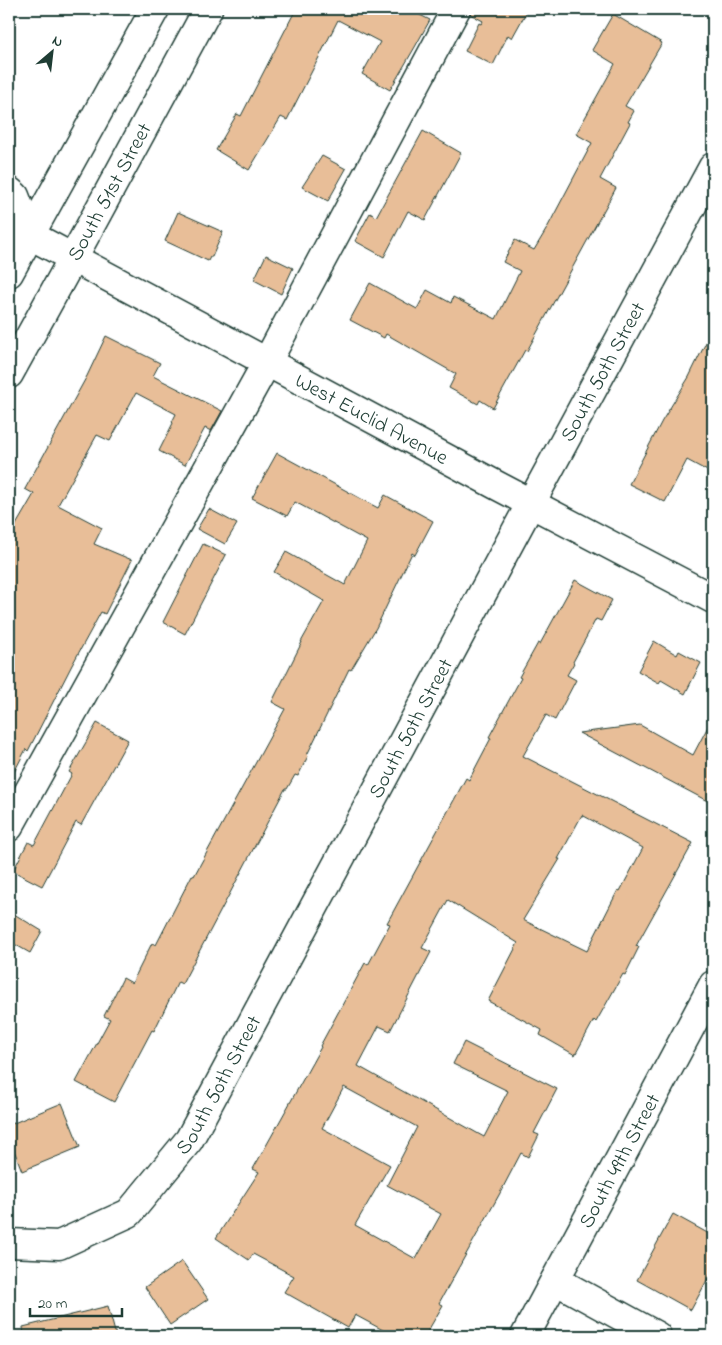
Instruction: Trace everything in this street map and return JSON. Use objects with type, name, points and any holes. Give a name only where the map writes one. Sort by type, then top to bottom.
[{"type":"street","points":[[9,274],[19,236],[155,9]]},
{"type":"street","name":"South 51st Street","points":[[9,374],[74,258],[208,9]]},
{"type":"street","points":[[9,827],[267,362],[456,9]]},
{"type":"street","name":"South 50th Street","points":[[9,1243],[59,1245],[129,1213],[189,1140],[713,167]]},
{"type":"street","points":[[9,191],[15,196],[19,236]]},
{"type":"street","name":"West Euclid Avenue","points":[[19,236],[74,258],[713,599]]},
{"type":"street","name":"South 49th Street","points":[[525,1336],[713,985]]},
{"type":"street","points":[[555,1280],[657,1336]]},
{"type":"building","points":[[296,9],[408,9],[430,20],[390,90],[362,74],[380,42],[338,20],[287,120],[281,117],[249,170],[216,150],[237,114],[241,116]]},
{"type":"building","points":[[472,9],[528,9],[512,38],[508,35],[493,65],[465,51],[479,23],[481,24],[483,21],[470,14]]},
{"type":"building","points":[[613,14],[662,43],[625,106],[634,111],[628,122],[630,123],[600,179],[616,188],[527,351],[525,350],[493,408],[480,400],[478,404],[449,388],[456,374],[386,334],[384,338],[350,320],[370,283],[417,309],[427,290],[451,303],[453,297],[496,319],[520,271],[503,262],[515,240],[534,250],[592,143],[576,134],[615,64],[592,50]]},
{"type":"building","points":[[423,131],[461,153],[425,220],[408,211],[384,257],[355,241],[370,213],[376,217]]},
{"type":"building","points":[[322,156],[346,169],[328,201],[302,187]]},
{"type":"building","points":[[178,212],[223,232],[212,257],[208,261],[165,241]]},
{"type":"building","points":[[266,255],[293,268],[281,294],[254,280]]},
{"type":"building","points":[[713,328],[713,474],[687,460],[665,502],[629,484],[662,421],[689,377]]},
{"type":"building","points":[[106,336],[160,363],[153,376],[222,411],[211,431],[205,428],[185,465],[159,451],[176,414],[136,393],[110,441],[97,435],[58,505],[102,528],[94,544],[132,560],[105,614],[101,612],[28,751],[26,749],[9,782],[9,537],[34,494],[25,489],[87,376]]},
{"type":"building","points":[[277,453],[378,508],[385,495],[433,521],[415,555],[412,553],[376,628],[351,670],[349,669],[298,776],[295,775],[287,789],[285,789],[182,984],[178,982],[154,1031],[152,1030],[114,1102],[76,1082],[110,1019],[104,1016],[123,978],[132,983],[152,943],[156,945],[192,875],[194,876],[285,709],[272,702],[301,642],[324,601],[274,572],[286,552],[345,585],[367,541],[295,502],[287,516],[252,498]]},
{"type":"building","points":[[209,509],[237,524],[225,544],[197,529]]},
{"type":"building","points":[[203,544],[226,555],[185,634],[163,622]]},
{"type":"building","points":[[575,580],[612,600],[601,621],[596,619],[573,662],[567,675],[576,680],[555,720],[546,715],[523,756],[693,843],[636,946],[639,947],[625,975],[623,974],[596,1022],[594,1020],[575,1055],[540,1035],[542,1030],[488,1001],[518,943],[448,900],[422,948],[431,952],[390,1031],[379,1026],[358,1066],[484,1137],[508,1091],[453,1064],[464,1042],[557,1089],[534,1133],[539,1135],[528,1157],[521,1153],[439,1303],[443,1305],[425,1336],[394,1336],[355,1315],[348,1328],[284,1292],[294,1276],[253,1254],[249,1260],[216,1238],[259,1172],[253,1169],[365,963],[368,965],[390,924],[387,923],[466,778],[469,780],[491,738],[489,737],[521,678],[519,677],[538,643],[540,644]],"holes":[[[582,815],[643,848],[620,891],[618,890],[587,951],[523,920],[560,859],[558,859]],[[344,1087],[417,1127],[387,1185],[441,1214],[416,1259],[355,1225],[390,1165],[322,1128]]]},
{"type":"building","points":[[654,641],[677,655],[679,651],[701,663],[685,694],[661,680],[659,683],[638,671]]},
{"type":"building","points":[[713,717],[713,804],[579,733],[640,725],[693,755]]},
{"type":"building","points":[[97,723],[128,740],[81,825],[76,822],[42,886],[13,871],[28,842],[34,845],[72,774],[69,772]]},
{"type":"building","points":[[9,911],[42,931],[30,953],[9,941]]},
{"type":"building","points":[[62,1103],[80,1147],[22,1171],[9,1137],[9,1125]]},
{"type":"building","points":[[673,1214],[713,1236],[713,1269],[691,1310],[637,1280]]},
{"type":"building","points":[[182,1261],[208,1299],[170,1325],[145,1287]]},
{"type":"building","points":[[108,1306],[116,1336],[24,1336],[23,1327]]}]
